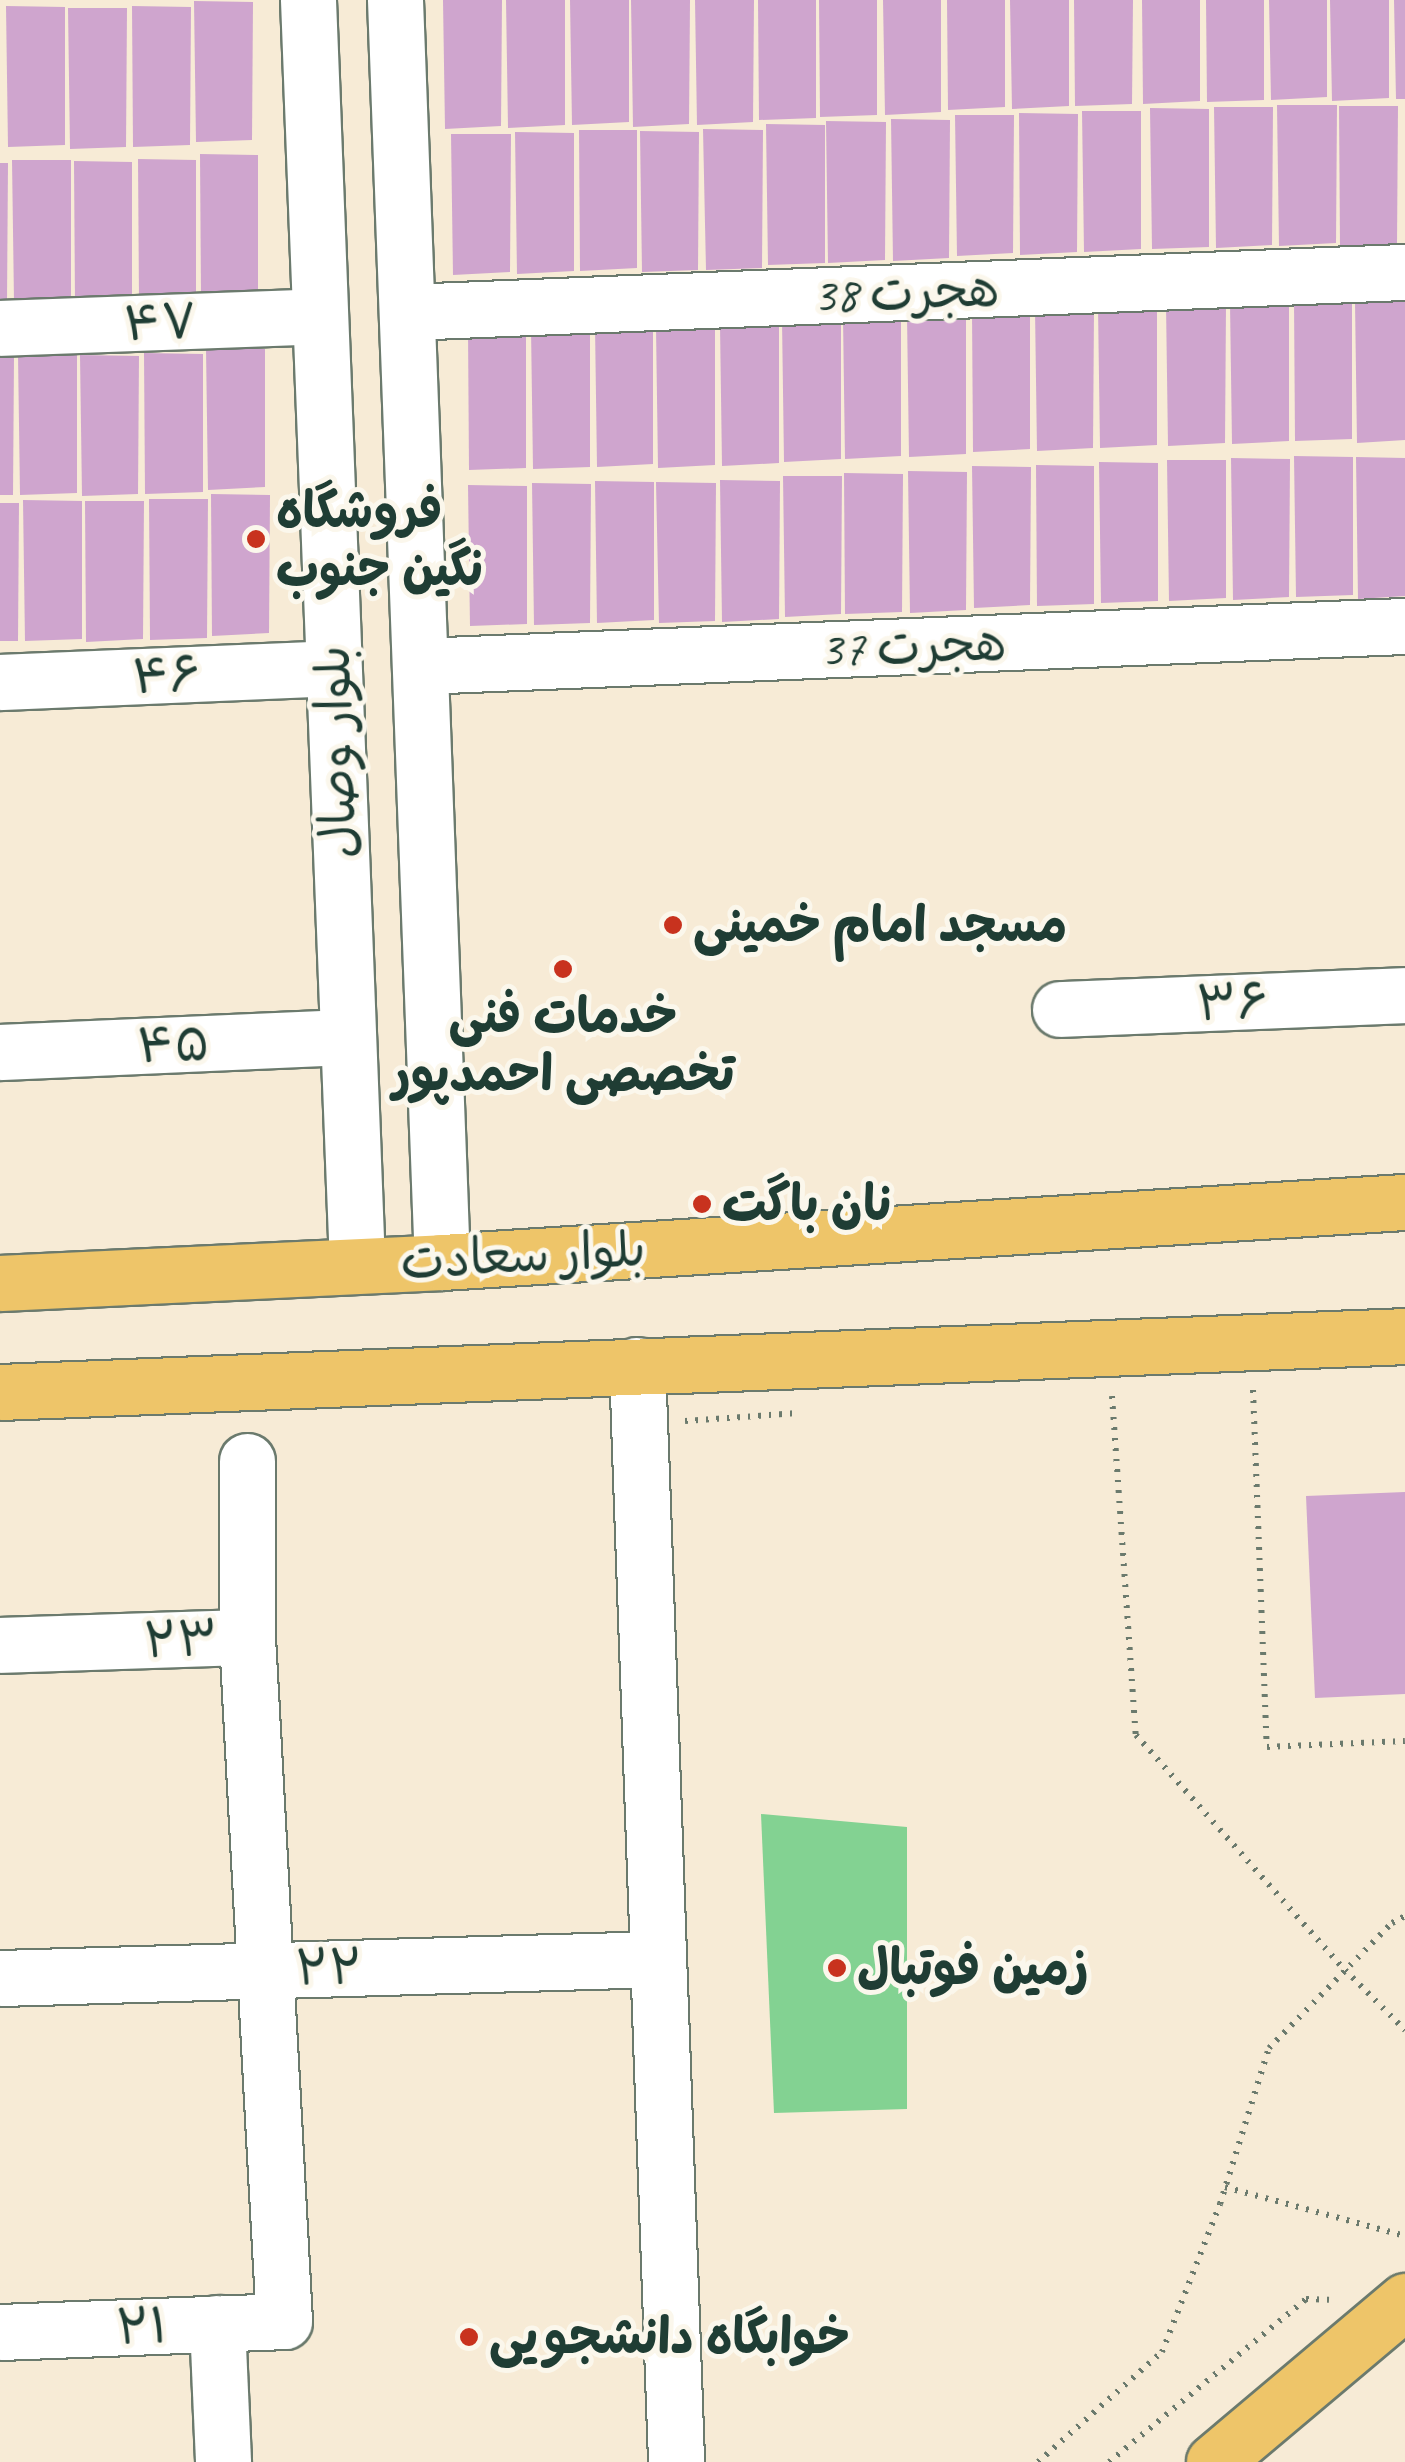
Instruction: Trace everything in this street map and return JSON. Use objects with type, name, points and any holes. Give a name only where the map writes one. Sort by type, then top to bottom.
[{"type":"main road","name":"بلوار سعادت","points":[[0,1283],[357,1263],[442,1262],[1405,1202]]},
{"type":"main road","points":[[0,1392],[1405,1336]]},
{"type":"main road","points":[[1214,2462],[1405,2300]]},
{"type":"street","name":"بلوار وصال","points":[[308,0],[357,1263]]},
{"type":"street","name":"بلوار وصال","points":[[395,0],[442,1262]]},
{"type":"street","name":"هجرت 38","points":[[407,312],[1405,272]]},
{"type":"street","name":"۴۷","points":[[0,328],[320,316]]},
{"type":"street","name":"هجرت 37","points":[[420,666],[1405,626]]},
{"type":"street","name":"۴۶","points":[[0,682],[333,668]]},
{"type":"street","name":"۳۶","points":[[1060,1009],[1405,995]]},
{"type":"street","name":"۴۵","points":[[0,1052],[347,1037]]},
{"type":"street","points":[[637,1365],[676,2462]]},
{"type":"street","name":"۲۳","points":[[0,1645],[247,1637],[247,1461]]},
{"type":"street","points":[[247,1637],[264,1969]]},
{"type":"street","name":"۲۲","points":[[0,1978],[658,1959]]},
{"type":"street","name":"۲۱","points":[[0,2332],[284,2320],[264,1969]]},
{"type":"street","points":[[216,2323],[222,2462]]},
{"type":"path","points":[[1252,1379],[1267,1747],[1405,1741]]},
{"type":"path","points":[[1129,1390],[1112,1391],[1136,1735],[1346,1970],[1405,2030]]},
{"type":"path","points":[[639,1424],[816,1412]]},
{"type":"path","points":[[1038,2462],[1162,2352],[1225,2187],[1269,2048],[1392,1923],[1405,1916]]},
{"type":"path","points":[[1225,2187],[1405,2236]]},
{"type":"path","points":[[1109,2462],[1306,2298],[1344,2302]]},
{"type":"green space","name":"زمین فوتبال","points":[[761,1814],[907,1827],[907,2109],[774,2113]]},
{"type":"building","points":[[443,0],[502,0],[501,126],[445,129]]},
{"type":"building","points":[[506,0],[565,0],[565,125],[508,128]]},
{"type":"building","points":[[570,0],[629,0],[629,122],[572,125]]},
{"type":"building","points":[[631,0],[690,0],[689,124],[633,127]]},
{"type":"building","points":[[695,0],[754,0],[753,122],[697,125]]},
{"type":"building","points":[[758,0],[816,0],[816,118],[759,120]]},
{"type":"building","points":[[819,0],[877,0],[877,115],[820,117]]},
{"type":"building","points":[[883,0],[941,0],[941,112],[885,115]]},
{"type":"building","points":[[947,0],[1005,0],[1005,107],[948,110]]},
{"type":"building","points":[[1010,0],[1069,0],[1069,106],[1012,109]]},
{"type":"building","points":[[1074,0],[1133,0],[1132,104],[1075,106]]},
{"type":"building","points":[[1142,0],[1200,0],[1200,101],[1143,104]]},
{"type":"building","points":[[1206,0],[1264,0],[1264,100],[1207,102]]},
{"type":"building","points":[[1269,0],[1327,0],[1327,97],[1271,100]]},
{"type":"building","points":[[1330,0],[1389,0],[1389,98],[1332,101]]},
{"type":"building","points":[[1394,0],[1405,0],[1405,99],[1396,99]]},
{"type":"building","points":[[194,1],[253,2],[252,140],[196,142]]},
{"type":"building","points":[[6,6],[65,7],[65,145],[8,147]]},
{"type":"building","points":[[132,6],[191,7],[190,145],[133,147]]},
{"type":"building","points":[[68,8],[127,8],[126,147],[70,149]]},
{"type":"building","points":[[1277,105],[1337,105],[1336,243],[1279,246]]},
{"type":"building","points":[[1339,106],[1398,106],[1397,244],[1340,247]]},
{"type":"building","points":[[1214,107],[1273,107],[1272,245],[1216,248]]},
{"type":"building","points":[[1150,108],[1209,109],[1209,247],[1152,249]]},
{"type":"building","points":[[1082,111],[1141,111],[1141,249],[1084,252]]},
{"type":"building","points":[[1019,113],[1078,114],[1077,252],[1020,255]]},
{"type":"building","points":[[955,115],[1014,115],[1013,253],[957,256]]},
{"type":"building","points":[[891,119],[950,120],[949,258],[893,261]]},
{"type":"building","points":[[826,121],[886,122],[885,260],[828,263]]},
{"type":"building","points":[[766,124],[825,125],[825,263],[768,265]]},
{"type":"building","points":[[703,129],[763,130],[762,268],[706,270]]},
{"type":"building","points":[[579,130],[637,130],[637,268],[580,271]]},
{"type":"building","points":[[640,131],[699,132],[698,270],[642,272]]},
{"type":"building","points":[[515,132],[574,133],[574,271],[517,274]]},
{"type":"building","points":[[451,134],[511,134],[510,272],[453,275]]},
{"type":"building","points":[[200,154],[258,155],[258,293],[201,295]]},
{"type":"building","points":[[138,159],[196,160],[196,298],[139,300]]},
{"type":"building","points":[[12,160],[71,160],[71,298],[14,301]]},
{"type":"building","points":[[74,161],[132,162],[132,300],[75,302]]},
{"type":"building","points":[[0,163],[8,163],[7,301],[0,301]]},
{"type":"building","points":[[1294,300],[1352,301],[1352,439],[1295,441]]},
{"type":"building","points":[[1355,302],[1405,302],[1405,440],[1357,443]]},
{"type":"building","points":[[1230,303],[1289,304],[1289,441],[1232,444]]},
{"type":"building","points":[[1166,304],[1226,305],[1225,443],[1168,446]]},
{"type":"building","points":[[1098,306],[1157,307],[1157,445],[1100,448]]},
{"type":"building","points":[[1035,309],[1094,310],[1093,448],[1037,451]]},
{"type":"building","points":[[972,311],[1030,311],[1030,449],[973,452]]},
{"type":"building","points":[[907,315],[966,316],[966,454],[909,457]]},
{"type":"building","points":[[843,317],[901,318],[901,456],[845,459]]},
{"type":"building","points":[[782,320],[841,321],[841,459],[784,462]]},
{"type":"building","points":[[720,325],[779,325],[779,463],[722,466]]},
{"type":"building","points":[[595,326],[653,326],[653,464],[597,467]]},
{"type":"building","points":[[656,327],[715,327],[715,465],[658,468]]},
{"type":"building","points":[[531,328],[590,329],[590,467],[533,469]]},
{"type":"building","points":[[468,329],[526,330],[526,468],[469,470]]},
{"type":"building","points":[[206,348],[265,349],[265,487],[208,490]]},
{"type":"building","points":[[144,353],[203,354],[203,492],[145,494]]},
{"type":"building","points":[[18,354],[77,355],[77,493],[20,495]]},
{"type":"building","points":[[80,355],[139,356],[138,494],[82,496]]},
{"type":"building","points":[[0,357],[14,357],[13,495],[0,495]]},
{"type":"building","points":[[1294,456],[1353,457],[1353,595],[1296,597]]},
{"type":"building","points":[[1356,457],[1405,458],[1405,596],[1358,599]]},
{"type":"building","points":[[1231,458],[1290,459],[1289,597],[1233,600]]},
{"type":"building","points":[[1167,460],[1226,460],[1226,598],[1169,601]]},
{"type":"building","points":[[1099,462],[1158,463],[1158,601],[1101,603]]},
{"type":"building","points":[[1036,465],[1094,466],[1094,604],[1037,606]]},
{"type":"building","points":[[972,466],[1031,467],[1030,605],[974,608]]},
{"type":"building","points":[[908,471],[967,472],[966,610],[910,613]]},
{"type":"building","points":[[844,473],[903,474],[902,612],[845,614]]},
{"type":"building","points":[[783,476],[842,476],[841,614],[785,617]]},
{"type":"building","points":[[720,480],[780,481],[779,619],[722,622]]},
{"type":"building","points":[[595,481],[654,482],[654,620],[597,623]]},
{"type":"building","points":[[656,482],[716,483],[715,621],[659,623]]},
{"type":"building","points":[[532,483],[591,484],[590,623],[534,625]]},
{"type":"building","points":[[468,485],[527,486],[527,624],[470,626]]},
{"type":"building","points":[[211,494],[270,495],[269,633],[212,636]]},
{"type":"building","points":[[149,499],[208,499],[207,638],[150,640]]},
{"type":"building","points":[[23,500],[82,501],[82,639],[25,641]]},
{"type":"building","points":[[85,501],[144,501],[143,639],[86,642]]},
{"type":"building","points":[[0,503],[19,503],[18,641],[0,641]]},
{"type":"building","points":[[1405,1492],[1405,1694],[1315,1698],[1306,1496]]},
{"type":"place","name":"فروشگاه نگین جنوب","points":[[256,539]]},
{"type":"place","name":"مسجد امام خمینی","points":[[673,925]]},
{"type":"place","name":"خدمات فنی تخصصی احمدپور","points":[[563,969]]},
{"type":"place","name":"نان باگت","points":[[702,1204]]},
{"type":"place","name":"زمین فوتبال","points":[[837,1968]]},
{"type":"place","name":"خوابگاه دانشجویی","points":[[469,2337]]}]
